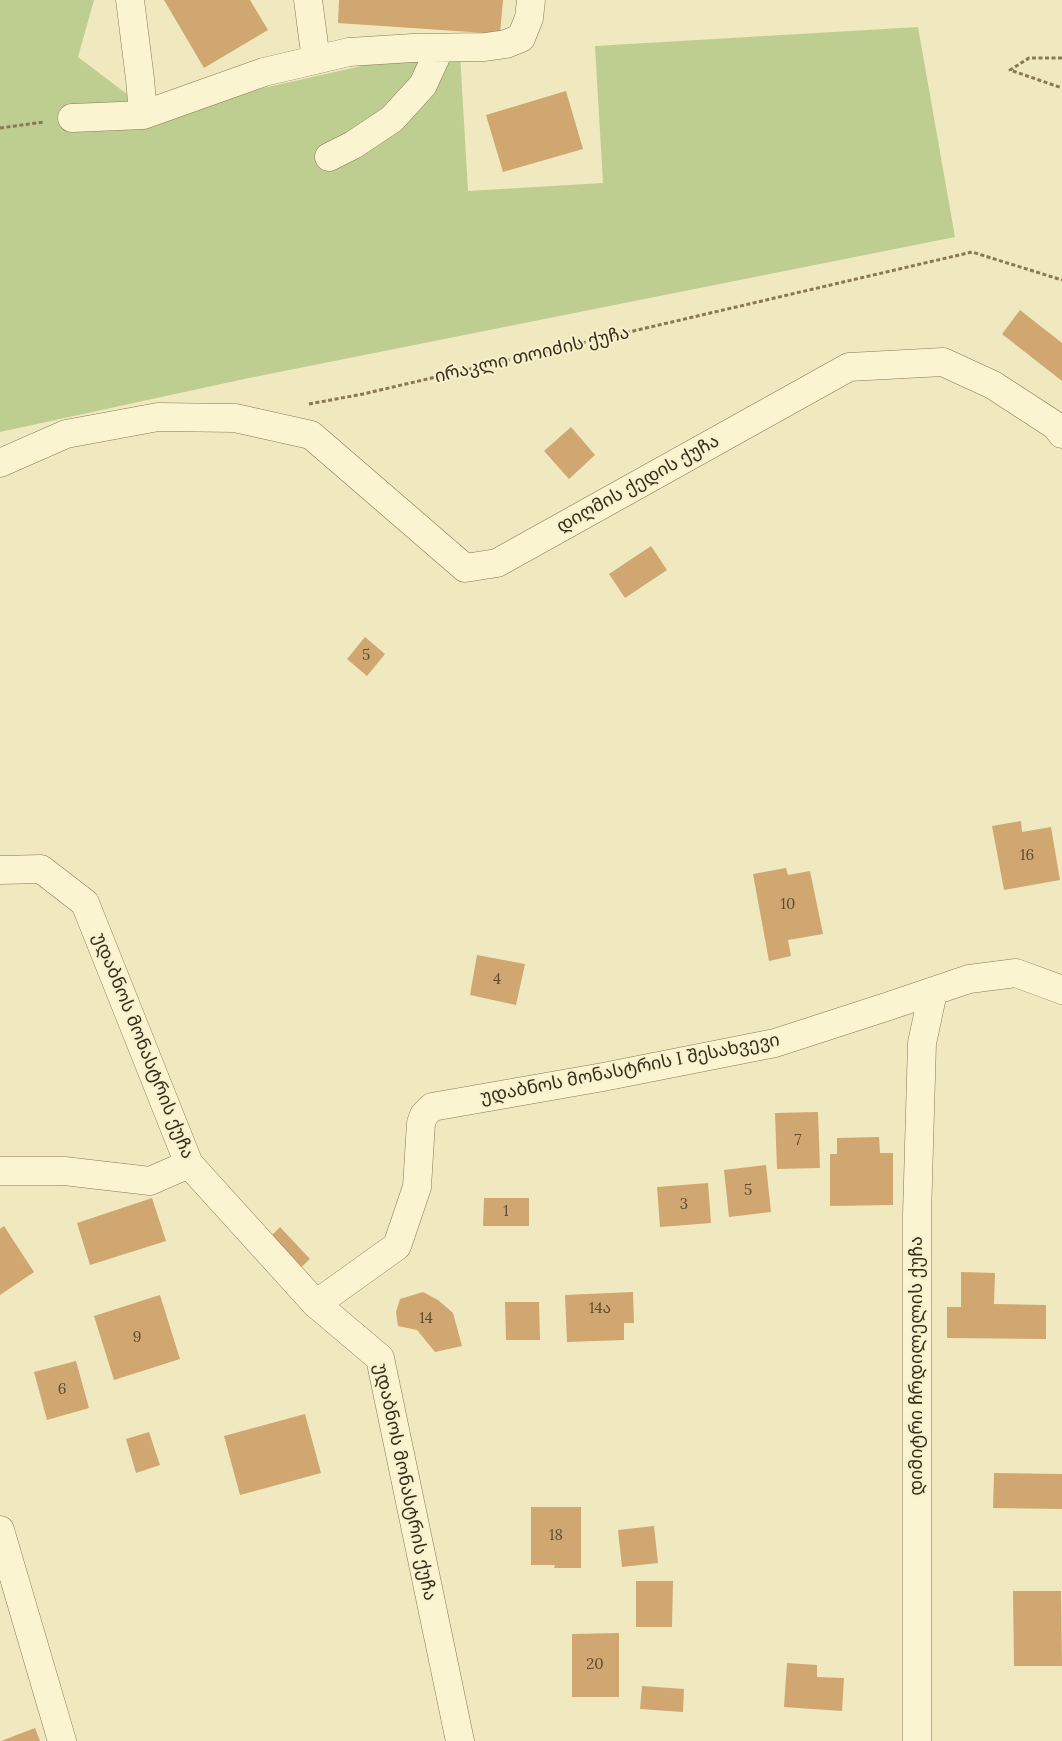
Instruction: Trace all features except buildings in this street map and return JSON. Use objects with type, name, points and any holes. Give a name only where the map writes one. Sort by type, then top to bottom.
[{"type":"street","points":[[130,0],[140,79],[142,115]]},
{"type":"street","points":[[308,0],[316,60]]},
{"type":"street","points":[[72,118],[142,115],[264,72],[349,52],[485,47],[506,44],[521,38],[529,18],[531,0]]},
{"type":"street","points":[[329,156],[354,146],[392,119],[423,85],[440,48]]},
{"type":"street","name":"დიღმის ქედის ქუჩა","points":[[0,463],[66,434],[158,417],[235,418],[311,434],[466,568],[497,563],[849,367],[943,362],[993,386],[1056,426],[1062,434]]},
{"type":"street","name":"უდაბნოს მონასტრის ქუჩა","points":[[0,870],[41,869],[85,903],[189,1164],[316,1304],[380,1358],[460,1741]]},
{"type":"street","name":"უდაბნოს მონასტრის I შესახვევი","points":[[316,1304],[397,1246],[417,1187],[421,1123],[424,1115],[432,1107],[603,1077],[775,1043],[968,979],[1016,973],[1062,990]]},
{"type":"street","name":"დიმიტრი ჩრდილელის ქუჩა","points":[[917,1741],[917,1215],[922,1043],[933,992]]},
{"type":"street","points":[[0,1171],[64,1171],[150,1181],[189,1164]]},
{"type":"street","points":[[0,1530],[62,1741]]},
{"type":"path","points":[[1062,58],[1029,58],[1010,70],[1062,88]]},
{"type":"path","points":[[0,128],[72,118]]},
{"type":"path","name":"ირაკლი თოიძის ქუჩა","points":[[308,404],[363,394],[972,252],[1062,280]]},
{"type":"green space","points":[[0,0],[94,0],[78,57],[152,113],[397,58],[460,54],[468,191],[603,183],[595,46],[918,27],[955,237],[249,378],[0,432]]}]
